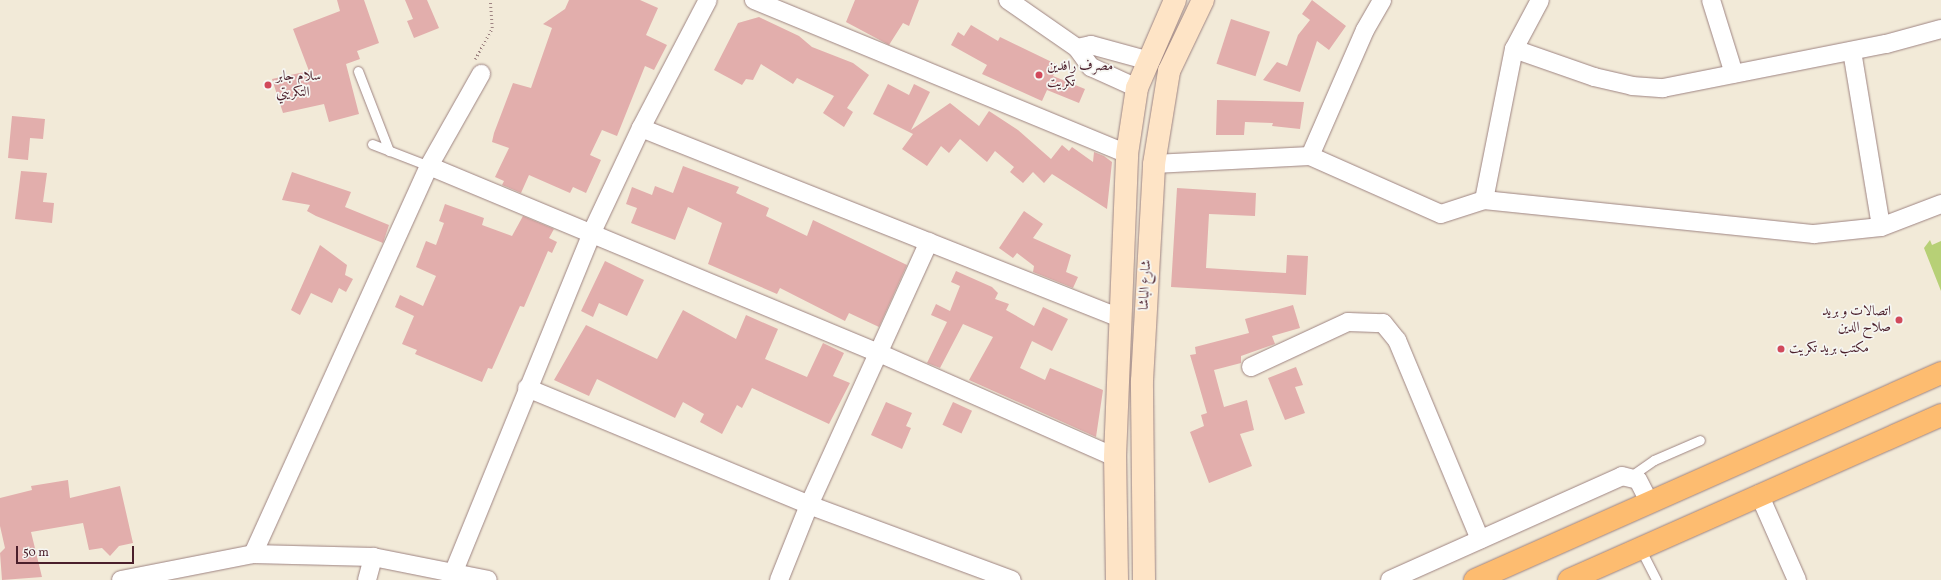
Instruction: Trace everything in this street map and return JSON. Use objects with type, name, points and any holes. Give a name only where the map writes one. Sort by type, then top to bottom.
[{"type":"main road","points":[[1117,580],[1115,458],[1127,154],[1137,88],[1146,60],[1175,0]]},
{"type":"main road","name":"شارع الباشا","points":[[1144,580],[1142,381],[1154,164],[1169,71],[1203,0]]},
{"type":"main road","points":[[1475,580],[1941,373]]},
{"type":"main road","points":[[1568,580],[1759,494],[1941,416]]},
{"type":"street","points":[[454,571],[527,388],[592,232],[641,128],[708,0]]},
{"type":"street","points":[[754,0],[1127,154]]},
{"type":"street","points":[[1008,0],[1077,48],[1091,67],[1137,88]]},
{"type":"street","points":[[1310,156],[1365,30],[1382,0]]},
{"type":"street","points":[[1484,200],[1514,49],[1540,0]]},
{"type":"street","points":[[1711,0],[1734,74]]},
{"type":"street","points":[[1514,49],[1594,78],[1632,86],[1663,88],[1852,50],[1941,29]]},
{"type":"street","points":[[1077,48],[1091,45],[1146,60]]},
{"type":"street","points":[[1852,50],[1881,227]]},
{"type":"street","points":[[253,554],[428,166],[481,74]]},
{"type":"street","points":[[641,128],[1120,318]]},
{"type":"street","points":[[1154,164],[1310,156],[1428,211],[1450,214],[1484,200],[1814,234],[1881,227],[1941,204]]},
{"type":"street","points":[[428,166],[592,232],[879,353],[1115,458]]},
{"type":"street","points":[[779,580],[809,505],[929,242]]},
{"type":"street","points":[[1251,367],[1348,322],[1383,323],[1397,340],[1480,539]]},
{"type":"street","points":[[527,388],[809,505],[1012,580]]},
{"type":"street","points":[[1390,580],[1622,476],[1631,476],[1640,484],[1649,502]]},
{"type":"street","points":[[1759,494],[1797,580]]},
{"type":"street","points":[[121,580],[253,554],[373,557],[454,571],[488,580]]},
{"type":"street","points":[[366,580],[373,557]]},
{"type":"lane","points":[[358,71],[389,151]]},
{"type":"lane","points":[[372,144],[428,166]]},
{"type":"lane","points":[[1631,476],[1654,460],[1700,440]]},
{"type":"lane","points":[[1640,548],[1655,580]]},
{"type":"green space","points":[[1930,240],[1932,245],[1941,241],[1941,291],[1924,248]]},
{"type":"building","points":[[337,0],[364,0],[379,43],[357,51],[360,59],[346,64],[359,114],[329,122],[324,104],[283,113],[272,79],[309,71],[293,29],[340,11]]},
{"type":"building","points":[[405,0],[427,0],[439,28],[414,38],[407,21],[413,19]]},
{"type":"building","points":[[569,0],[640,0],[658,8],[646,35],[667,45],[654,70],[645,66],[617,136],[602,130],[590,155],[601,160],[586,193],[573,187],[570,193],[529,175],[521,193],[502,185],[504,181],[495,177],[509,148],[492,142],[494,133],[513,83],[531,88],[552,28],[543,24],[565,9]]},
{"type":"building","points":[[855,0],[919,0],[909,26],[903,23],[889,45],[846,22]]},
{"type":"building","points":[[1312,0],[1346,26],[1329,50],[1317,41],[1300,92],[1263,80],[1277,62],[1287,66],[1298,35],[1310,20],[1302,14]]},
{"type":"building","points":[[759,17],[799,36],[812,47],[853,63],[869,75],[847,108],[853,112],[844,127],[823,113],[834,96],[797,78],[793,84],[761,64],[753,80],[746,79],[742,85],[714,70],[738,23]]},
{"type":"building","points":[[1231,19],[1270,32],[1255,76],[1216,64]]},
{"type":"building","points":[[971,25],[998,41],[1000,37],[1058,65],[1053,76],[1085,89],[1079,103],[1047,90],[1042,101],[982,74],[987,65],[951,45],[958,32],[964,36]]},
{"type":"building","points":[[888,84],[909,95],[914,84],[930,92],[911,130],[950,103],[979,126],[989,111],[1018,130],[1051,159],[1062,145],[1069,151],[1072,147],[1093,162],[1094,152],[1104,156],[1112,162],[1107,209],[1052,174],[1044,183],[1033,172],[1023,183],[1010,172],[1014,167],[995,151],[987,162],[960,139],[949,153],[941,146],[927,166],[902,149],[913,134],[873,114]]},
{"type":"building","points":[[1217,100],[1304,102],[1300,129],[1272,126],[1273,123],[1245,122],[1244,135],[1216,135]]},
{"type":"building","points":[[12,116],[45,119],[43,139],[30,138],[28,160],[8,158]]},
{"type":"building","points":[[683,166],[739,187],[736,193],[769,208],[766,216],[807,236],[813,220],[907,265],[879,327],[849,313],[845,321],[780,288],[777,294],[708,264],[722,223],[688,207],[675,240],[631,223],[637,208],[626,204],[632,187],[652,195],[655,186],[673,193]]},
{"type":"building","points":[[21,171],[47,173],[43,202],[54,203],[52,223],[15,219]]},
{"type":"building","points":[[292,172],[351,192],[345,207],[389,225],[383,243],[316,216],[307,211],[310,205],[282,200]]},
{"type":"building","points":[[1177,188],[1256,193],[1255,216],[1209,214],[1206,268],[1286,273],[1287,255],[1308,256],[1306,295],[1171,287]]},
{"type":"building","points":[[445,204],[484,218],[482,225],[512,236],[523,216],[554,229],[549,238],[557,242],[552,253],[548,251],[524,307],[520,306],[492,369],[488,368],[482,382],[415,354],[417,350],[402,344],[414,316],[395,307],[400,295],[423,306],[436,276],[416,267],[426,241],[436,245],[444,223],[439,221]]},
{"type":"building","points":[[1024,211],[1043,224],[1033,238],[1071,255],[1066,272],[1078,277],[1073,288],[1033,272],[1034,266],[1017,253],[1013,258],[999,248]]},
{"type":"building","points":[[320,245],[347,265],[345,275],[353,279],[346,292],[339,288],[332,303],[311,293],[300,315],[291,310]]},
{"type":"building","points":[[605,261],[644,280],[627,316],[599,303],[593,317],[581,311]]},
{"type":"building","points":[[956,271],[992,287],[998,293],[995,299],[1009,304],[1006,310],[1034,326],[1043,307],[1068,319],[1052,351],[1032,341],[1020,368],[1045,380],[1050,368],[1103,390],[1096,437],[969,380],[993,337],[963,324],[940,368],[927,363],[947,322],[931,315],[936,304],[950,311],[960,286],[951,282]]},
{"type":"building","points":[[1293,305],[1300,328],[1272,336],[1275,344],[1241,356],[1241,363],[1214,370],[1224,407],[1247,400],[1254,430],[1240,434],[1252,466],[1209,483],[1190,432],[1204,426],[1201,415],[1207,413],[1190,355],[1196,354],[1195,347],[1249,333],[1245,319]]},
{"type":"building","points":[[683,310],[736,339],[746,315],[778,329],[765,359],[807,377],[823,343],[844,353],[833,376],[850,383],[829,424],[752,388],[742,408],[737,405],[722,434],[700,422],[704,414],[683,402],[675,418],[597,379],[589,396],[554,380],[586,325],[657,359]]},
{"type":"building","points":[[1296,367],[1303,385],[1295,387],[1305,413],[1285,420],[1268,378]]},
{"type":"building","points":[[886,402],[912,413],[906,426],[911,428],[902,449],[871,435]]},
{"type":"building","points":[[953,402],[972,411],[961,434],[942,425]]},
{"type":"building","points":[[68,480],[70,498],[120,486],[133,543],[119,546],[110,556],[102,548],[89,550],[83,523],[31,532],[42,577],[2,580],[0,553],[5,548],[0,526],[0,498],[32,490],[31,486]]},
{"type":"place","name":"مصرف رافدين تكريت","points":[[1039,75]]},
{"type":"place","name":"سلام جابر التكريتي","points":[[268,85]]},
{"type":"place","name":"اتصالات و بريد صلاح الدين","points":[[1899,320]]},
{"type":"place","name":"مكتب بريد تكريت","points":[[1781,349]]}]
